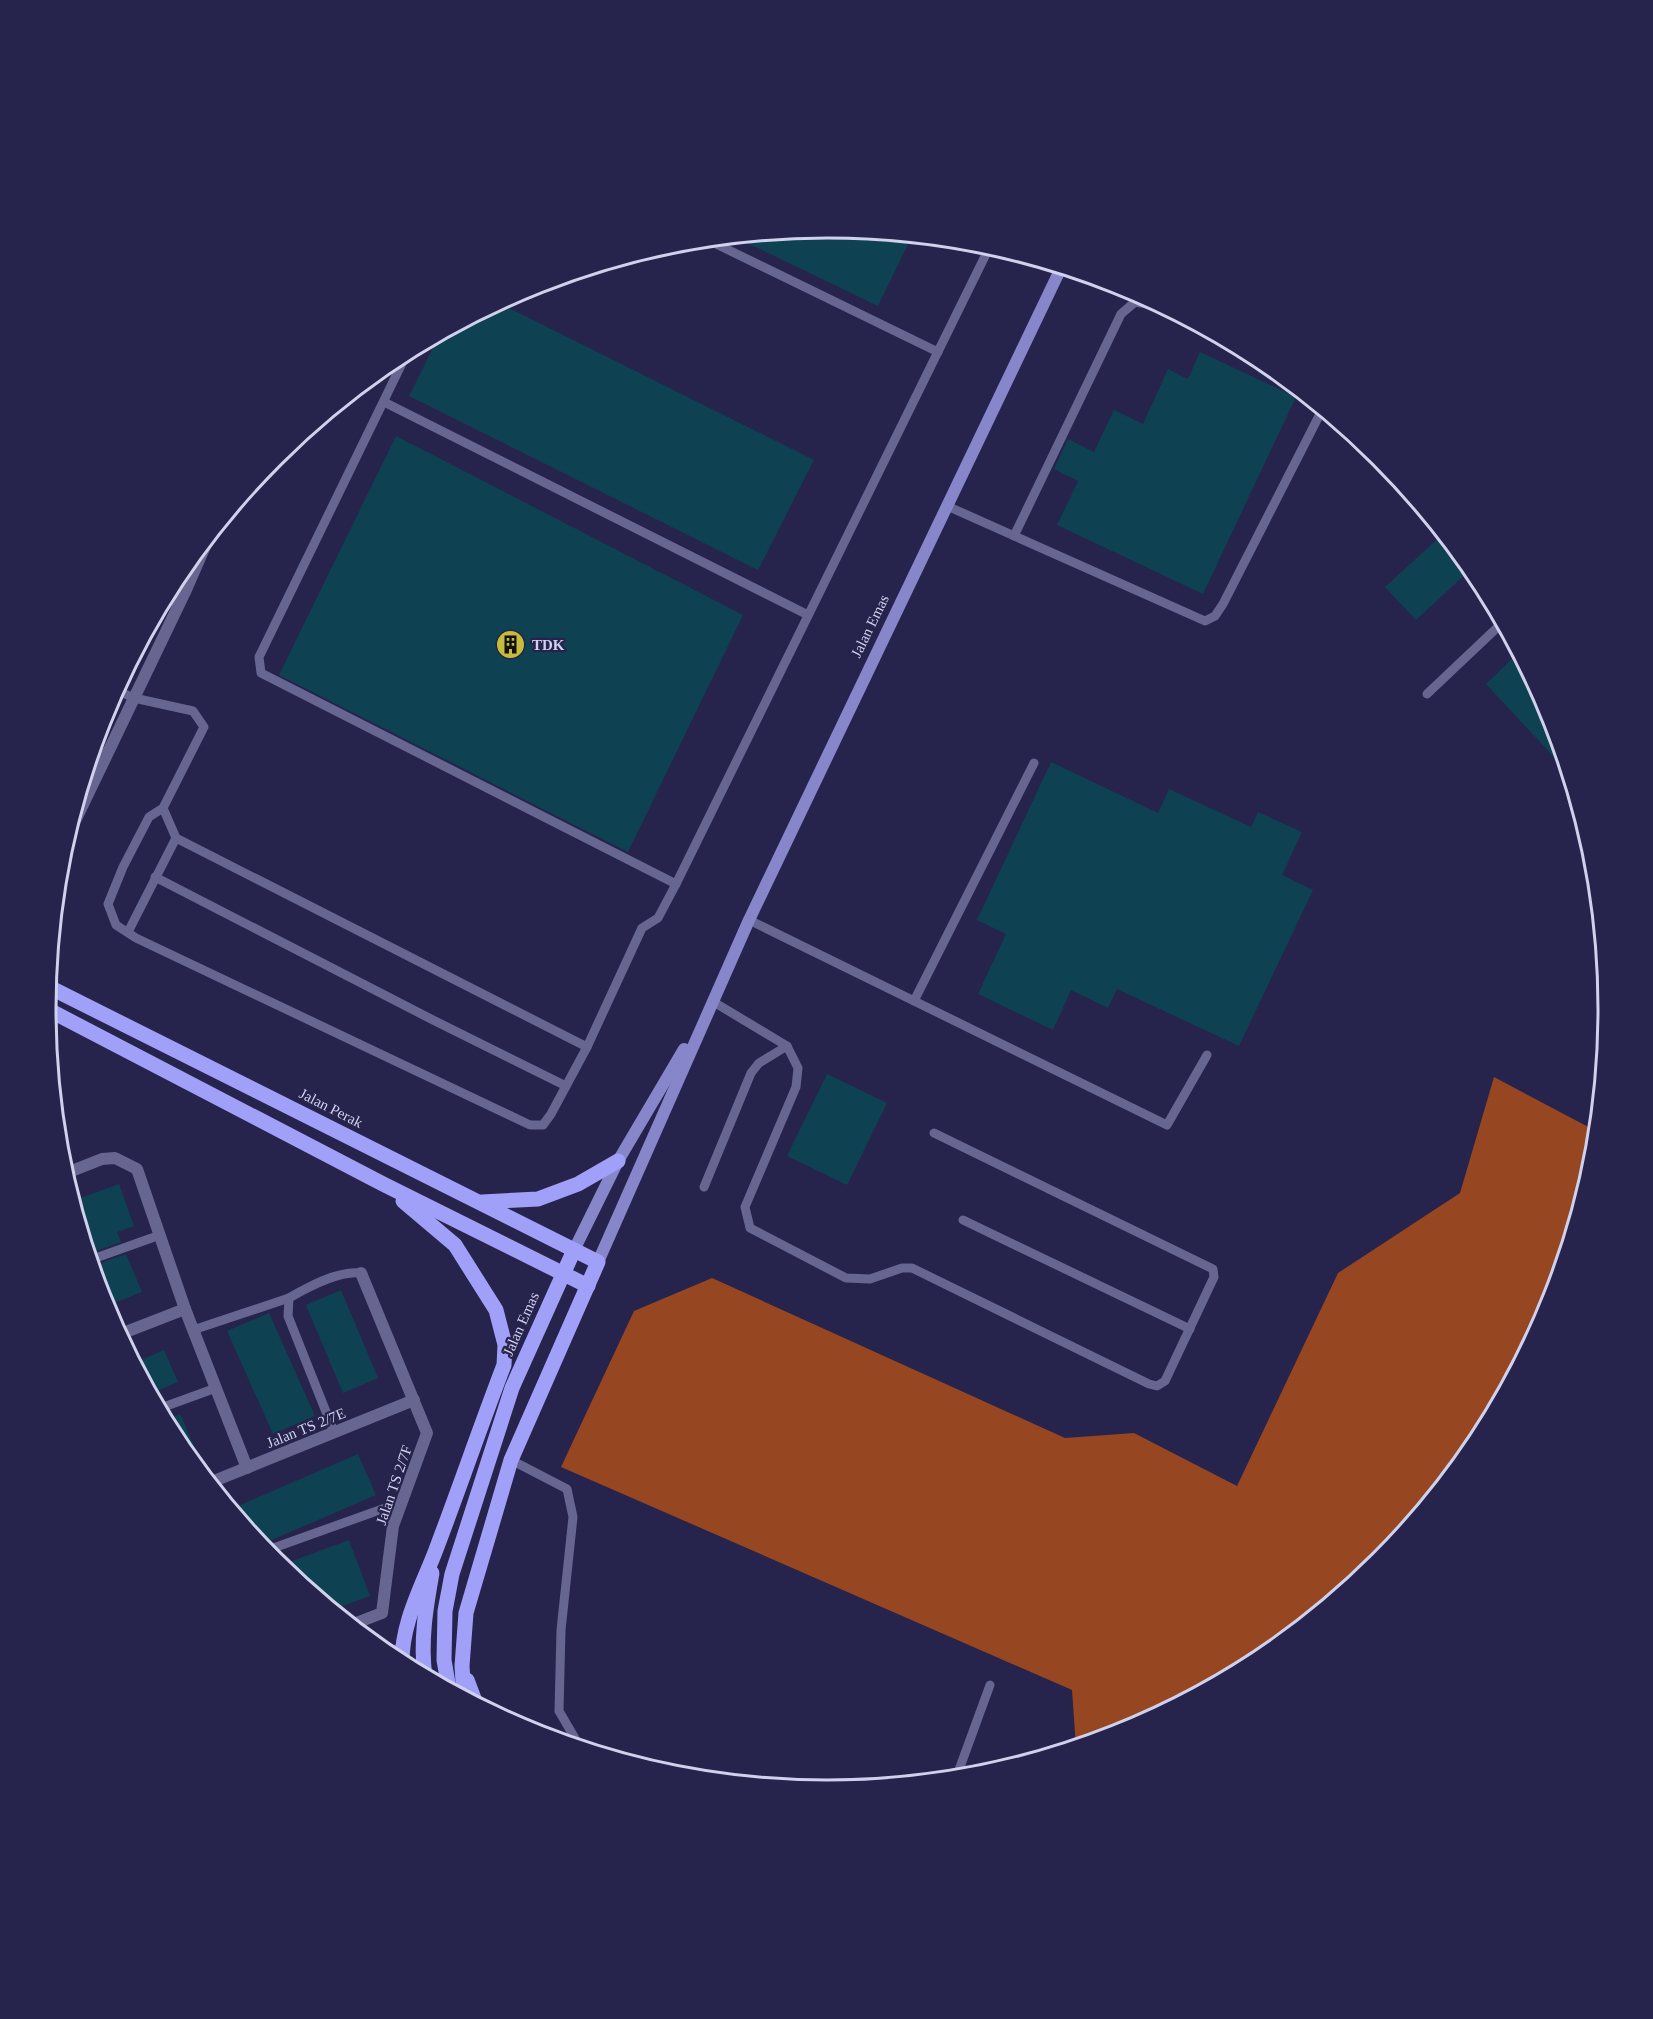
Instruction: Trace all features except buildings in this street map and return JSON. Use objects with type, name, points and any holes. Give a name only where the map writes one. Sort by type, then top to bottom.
[{"type":"main road","name":"Jalan Emas","points":[[463,1689],[462,1666],[466,1613],[511,1460],[712,1001],[1058,274]]},
{"type":"main road","name":"Jalan Perak","points":[[56,991],[598,1262]]},
{"type":"main road","name":"Jalan Emas","points":[[448,1681],[444,1660],[445,1611],[452,1574],[512,1388],[574,1250],[618,1161],[712,1001]]},
{"type":"main road","points":[[56,1014],[383,1184],[588,1286]]},
{"type":"main road","points":[[479,1203],[538,1199],[578,1184],[618,1161]]},
{"type":"main road","points":[[383,1184],[455,1245],[496,1310],[505,1344],[504,1365],[417,1595],[402,1653]]},
{"type":"main road","points":[[423,1666],[424,1620],[436,1549]]},
{"type":"main road","points":[[462,1666],[472,1694]]},
{"type":"street","points":[[89,785],[134,698],[196,566]]},
{"type":"street","points":[[180,589],[185,592]]},
{"type":"street","points":[[73,1171],[102,1159],[115,1158],[137,1169],[185,1309],[248,1468]]},
{"type":"street","name":"Jalan TS 2/7F","points":[[358,1622],[382,1613],[393,1526],[427,1433],[361,1273]]},
{"type":"street","points":[[126,1332],[185,1309]]},
{"type":"street","name":"Jalan TS 2/7E","points":[[216,1480],[414,1400]]},
{"type":"street","points":[[397,1650],[402,1648]]},
{"type":"lane","points":[[720,246],[938,352]]},
{"type":"lane","points":[[123,693],[134,698],[193,711],[204,727],[163,808],[149,817],[123,867],[108,904],[116,925],[530,1125],[543,1125],[587,1047],[642,928],[658,918],[676,884],[986,255]]},
{"type":"lane","points":[[1014,536],[1121,314],[1134,303]]},
{"type":"lane","points":[[401,366],[259,657],[261,673],[676,884]]},
{"type":"lane","points":[[384,402],[808,615]]},
{"type":"lane","points":[[947,506],[1205,621],[1215,616],[1223,604],[1319,417]]},
{"type":"lane","points":[[1427,694],[1496,628]]},
{"type":"lane","points":[[914,1001],[1034,763]]},
{"type":"lane","points":[[163,808],[176,838],[587,1047]]},
{"type":"lane","points":[[128,932],[176,838]]},
{"type":"lane","points":[[155,877],[566,1086]]},
{"type":"lane","points":[[750,920],[1167,1125],[1207,1055]]},
{"type":"lane","points":[[712,1001],[787,1046],[798,1068],[796,1087],[745,1207],[750,1228],[846,1278],[870,1279],[902,1268],[912,1268],[1149,1384],[1157,1386],[1165,1380],[1214,1277],[1213,1269],[934,1133]]},
{"type":"lane","points":[[704,1188],[751,1073],[759,1063],[787,1046]]},
{"type":"lane","points":[[963,1220],[1190,1329]]},
{"type":"lane","points":[[96,1258],[160,1236]]},
{"type":"lane","points":[[193,1330],[289,1298],[304,1289],[349,1271],[361,1273]]},
{"type":"lane","points":[[289,1298],[288,1316],[334,1432]]},
{"type":"lane","points":[[166,1406],[216,1388]]},
{"type":"lane","points":[[511,1460],[567,1489],[573,1517],[561,1630],[558,1711],[574,1738]]},
{"type":"lane","points":[[274,1548],[402,1502]]},
{"type":"lane","points":[[959,1769],[990,1685]]},
{"type":"shaded area","points":[[1494,1077],[1588,1127],[1571,1209],[1557,1257],[1539,1305],[1518,1351],[1468,1438],[1406,1518],[1372,1555],[1296,1621],[1255,1651],[1168,1701],[1075,1739],[1072,1690],[561,1467],[634,1311],[712,1278],[1065,1438],[1134,1433],[1237,1486],[1338,1273],[1460,1193]]},
{"type":"place","name":"TDK","points":[[511,645]]}]
